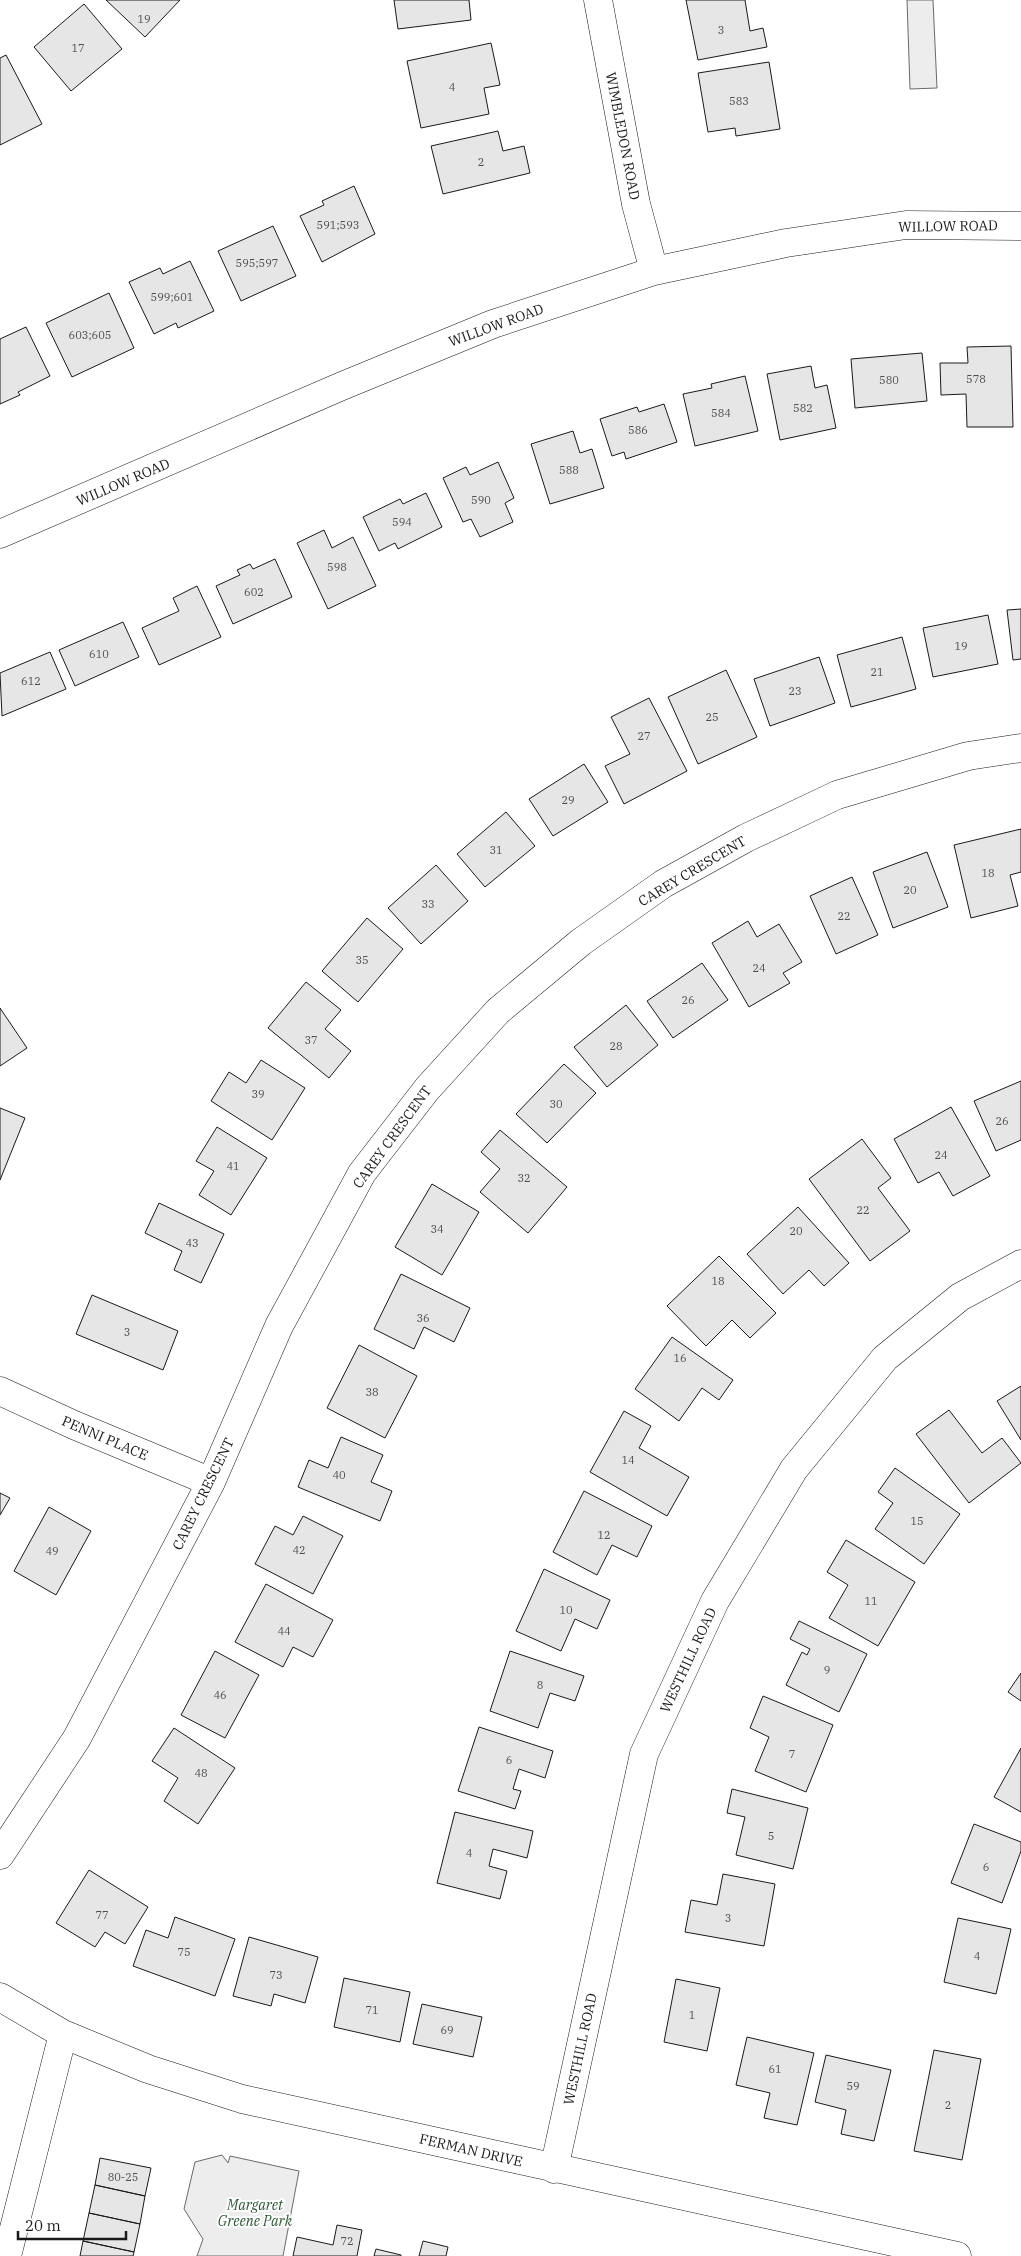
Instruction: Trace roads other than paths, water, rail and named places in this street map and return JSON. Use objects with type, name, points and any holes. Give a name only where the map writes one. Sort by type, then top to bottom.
[{"type":"street","name":"WIMBLEDON ROAD","points":[[598,0],[636,204],[654,271]]},
{"type":"street","name":"WILLOW ROAD","points":[[0,534],[342,386],[493,324],[654,271],[786,243],[906,225],[1021,226]]},
{"type":"street","name":"CAREY CRESCENT","points":[[0,1855],[77,1738],[211,1482],[280,1326],[362,1173],[427,1089],[498,1012],[581,942],[663,884],[746,838],[837,796],[968,756],[1021,748]]},
{"type":"street","name":"WESTHILL ROAD","points":[[554,2169],[644,1754],[715,1601],[794,1469],[885,1358],[960,1297],[1021,1264]]},
{"type":"street","name":"PENNI PLACE","points":[[0,1391],[74,1425],[211,1482]]},
{"type":"street","name":"FERMAN DRIVE","points":[[0,1997],[63,2034],[148,2070],[242,2098],[554,2169],[957,2256]]},
{"type":"street","points":[[7,2256],[63,2034]]},
{"type":"park label","name":"Margaret Greene Park","points":[[255,2214]]}]
